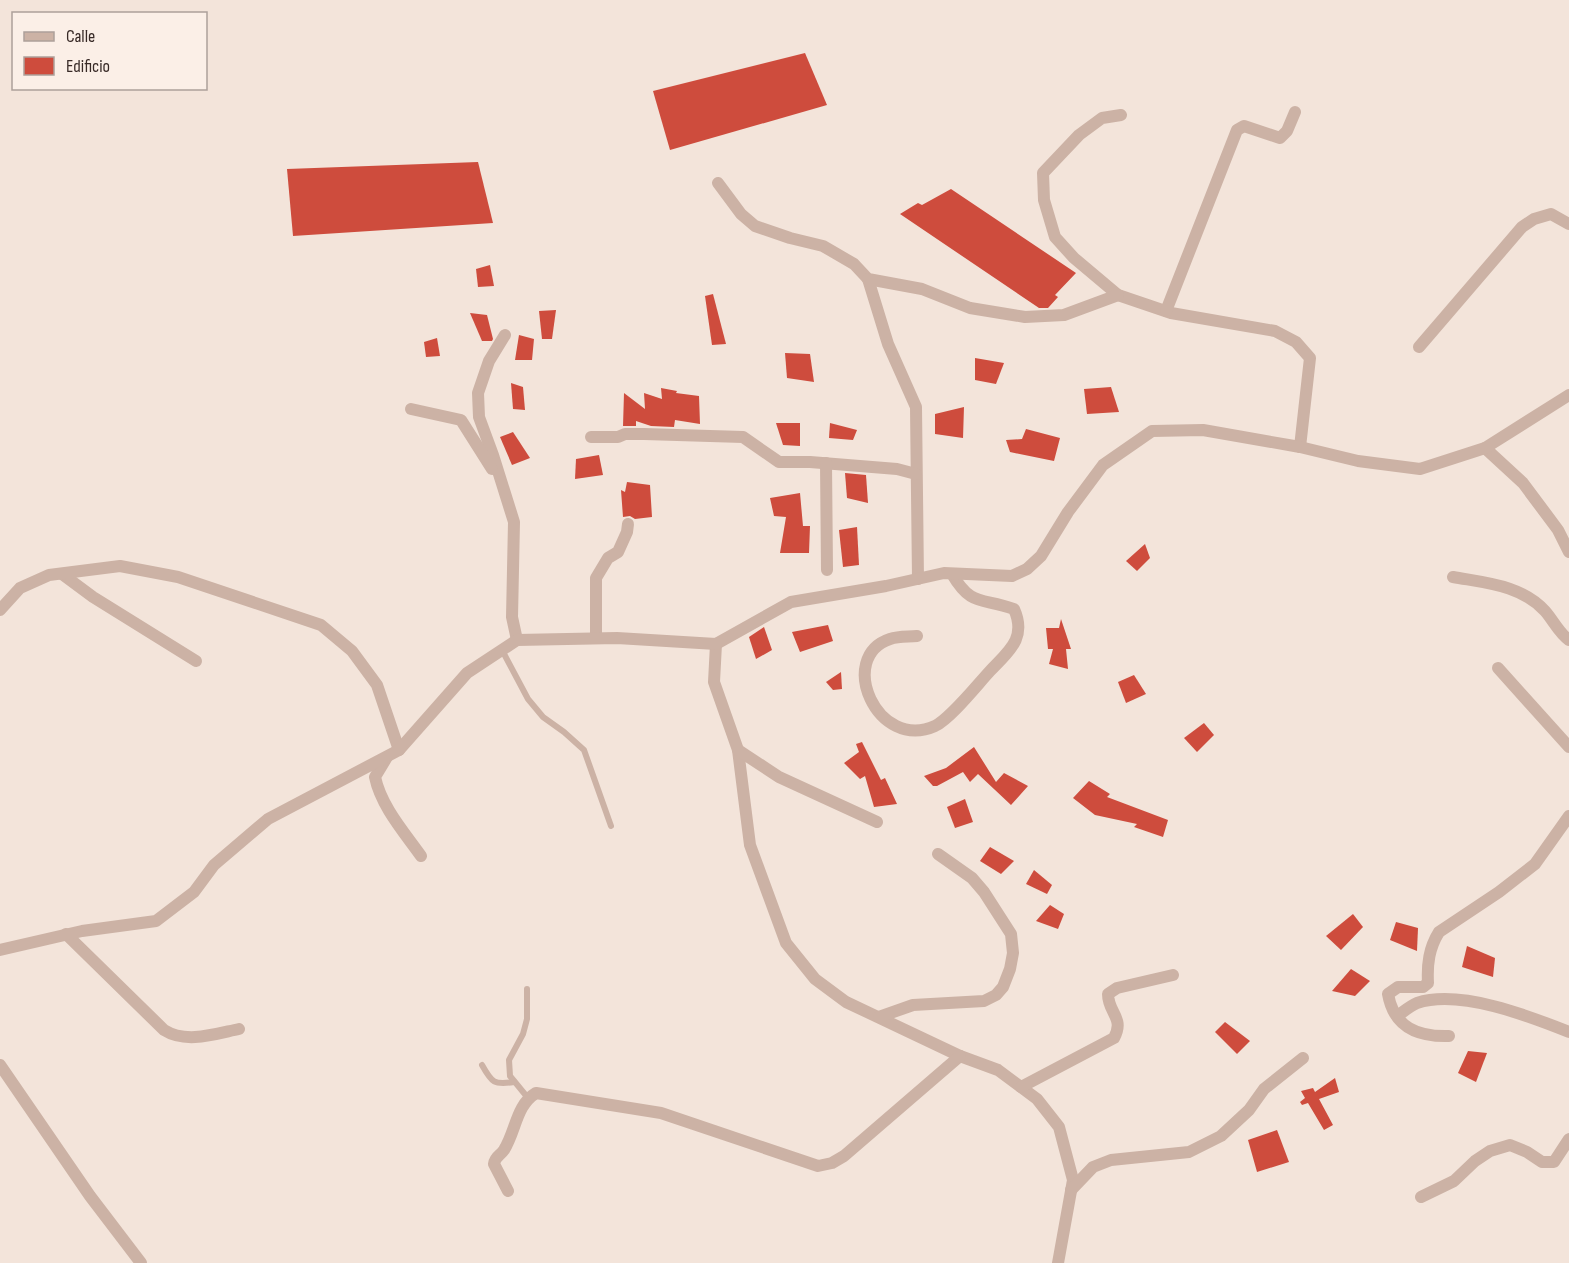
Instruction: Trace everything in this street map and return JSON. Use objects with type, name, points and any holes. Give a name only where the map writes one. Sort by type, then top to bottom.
[{"type":"street","points":[[1166,311],[1237,130],[1244,126],[1280,138],[1287,131],[1295,112]]},
{"type":"street","points":[[1121,115],[1102,118],[1079,135],[1043,173],[1044,200],[1056,237],[1074,258],[1118,295],[1166,311],[1275,331],[1296,342],[1310,358],[1300,447]]},
{"type":"street","points":[[718,183],[741,214],[755,226],[823,246],[854,264],[868,279],[888,344],[916,407],[918,579]]},
{"type":"street","points":[[1419,347],[1522,227],[1534,219],[1551,214],[1569,224]]},
{"type":"street","points":[[868,279],[922,289],[970,308],[1025,317],[1064,315],[1118,295]]},
{"type":"street","points":[[505,335],[489,361],[478,393],[478,417],[514,522],[512,617],[517,640]]},
{"type":"street","points":[[421,856],[392,815],[378,789],[375,777],[393,753],[467,673],[517,640],[596,638],[716,644],[791,602],[886,586],[944,573],[1012,576],[1027,569],[1041,556],[1068,512],[1103,465],[1152,431],[1203,430],[1300,447],[1358,461],[1420,469],[1485,448],[1569,395]]},
{"type":"street","points":[[411,409],[461,420],[502,485]]},
{"type":"street","points":[[591,437],[653,434],[743,437],[779,462],[897,469],[916,474]]},
{"type":"street","points":[[1485,448],[1523,483],[1558,530],[1569,552]]},
{"type":"street","points":[[826,464],[827,570]]},
{"type":"street","points":[[596,638],[596,578],[608,558],[618,552],[628,524]]},
{"type":"street","points":[[0,610],[20,588],[49,574],[120,566],[178,577],[321,625],[352,651],[377,685],[393,753]]},
{"type":"street","points":[[62,574],[93,597],[196,661]]},
{"type":"street","points":[[918,636],[891,638],[875,647],[869,655],[865,672],[868,699],[884,720],[913,732],[936,726],[957,707],[1010,650],[1018,638],[1018,617],[1014,609],[974,600],[960,588],[952,574]]},
{"type":"street","points":[[1453,577],[1510,587],[1529,596],[1569,640]]},
{"type":"street","points":[[716,644],[714,682],[738,750],[750,845],[786,943],[815,979],[846,1002],[960,1056],[998,1070],[1037,1099],[1059,1127],[1073,1180],[1058,1263]]},
{"type":"street","points":[[1498,668],[1569,747]]},
{"type":"street","points":[[738,750],[779,777],[877,822]]},
{"type":"street","points":[[0,950],[82,931],[156,921],[194,892],[214,865],[268,819],[393,753]]},
{"type":"street","points":[[1449,1036],[1428,1037],[1406,1028],[1390,1006],[1388,994],[1398,987],[1423,987],[1428,983],[1427,964],[1434,940],[1439,932],[1499,892],[1535,864],[1569,816]]},
{"type":"street","points":[[879,1017],[914,1005],[984,1001],[996,995],[1003,987],[1013,953],[1011,934],[984,892],[972,878],[938,854]]},
{"type":"street","points":[[66,934],[164,1030],[173,1036],[205,1036],[239,1029]]},
{"type":"street","points":[[1021,1087],[1113,1038],[1118,1029],[1117,1019],[1108,1000],[1108,994],[1117,988],[1173,975]]},
{"type":"street","points":[[1397,1016],[1416,1003],[1441,1000],[1475,1002],[1510,1010],[1569,1032]]},
{"type":"street","points":[[508,1191],[494,1164],[495,1158],[504,1151],[528,1098],[536,1094],[661,1113],[818,1166],[832,1163],[844,1156],[960,1056]]},
{"type":"street","points":[[1071,1190],[1093,1167],[1111,1160],[1189,1152],[1221,1136],[1249,1110],[1264,1089],[1303,1058]]},
{"type":"street","points":[[0,1065],[90,1196],[141,1263]]},
{"type":"street","points":[[1421,1197],[1454,1181],[1474,1161],[1490,1150],[1510,1145],[1542,1162],[1554,1162],[1569,1139]]},
{"type":"lane","points":[[502,650],[528,699],[543,717],[584,750],[611,826]]},
{"type":"lane","points":[[527,989],[527,1019],[523,1034],[509,1060],[510,1076],[528,1098]]},
{"type":"lane","points":[[482,1065],[490,1080],[500,1084],[514,1082]]},
{"type":"building","points":[[805,53],[827,105],[670,150],[653,91]]},
{"type":"building","points":[[478,162],[493,223],[293,236],[287,169]]},
{"type":"building","points":[[951,189],[1076,273],[1055,295],[1058,297],[1048,308],[1039,308],[900,214],[918,203],[922,205]]},
{"type":"building","points":[[490,265],[494,286],[478,287],[476,269]]},
{"type":"building","points":[[713,294],[726,344],[712,345],[705,296]]},
{"type":"building","points":[[556,310],[552,339],[542,339],[539,311]]},
{"type":"building","points":[[470,313],[487,315],[492,341],[482,341]]},
{"type":"building","points":[[519,335],[534,339],[532,360],[515,360]]},
{"type":"building","points":[[437,338],[440,356],[426,357],[424,342]]},
{"type":"building","points":[[785,353],[810,354],[814,382],[787,378]]},
{"type":"building","points":[[975,358],[1004,363],[996,384],[975,380]]},
{"type":"building","points":[[511,383],[523,387],[525,410],[513,409]]},
{"type":"building","points":[[1111,387],[1119,412],[1087,414],[1084,389]]},
{"type":"building","points":[[661,388],[677,391],[676,393],[699,396],[700,424],[675,420],[674,427],[651,426],[636,421],[636,426],[623,426],[624,393],[645,409],[644,393],[662,399]]},
{"type":"building","points":[[964,407],[963,438],[935,434],[935,414]]},
{"type":"building","points":[[776,423],[800,423],[800,446],[783,445]]},
{"type":"building","points":[[830,423],[857,430],[853,440],[829,438]]},
{"type":"building","points":[[1026,429],[1060,438],[1054,461],[1010,452],[1006,440],[1022,439]]},
{"type":"building","points":[[513,432],[530,458],[512,465],[500,437]]},
{"type":"building","points":[[599,455],[603,475],[575,479],[576,459]]},
{"type":"building","points":[[845,473],[866,475],[868,503],[847,498]]},
{"type":"building","points":[[627,482],[650,485],[652,517],[635,519],[630,516],[623,517],[621,490],[625,492]]},
{"type":"building","points":[[800,493],[803,526],[810,526],[809,553],[780,553],[786,517],[774,516],[770,498]]},
{"type":"building","points":[[857,527],[859,565],[843,567],[839,530]]},
{"type":"building","points":[[1145,544],[1150,558],[1137,571],[1126,561]]},
{"type":"building","points":[[1061,619],[1071,649],[1066,649],[1068,669],[1049,664],[1053,649],[1048,649],[1046,628],[1059,628]]},
{"type":"building","points":[[828,625],[833,641],[800,652],[792,632]]},
{"type":"building","points":[[764,627],[772,650],[756,659],[749,637]]},
{"type":"building","points":[[841,672],[842,689],[833,690],[826,682]]},
{"type":"building","points":[[1134,675],[1146,694],[1126,703],[1118,682]]},
{"type":"building","points":[[1204,723],[1214,735],[1197,752],[1184,738]]},
{"type":"building","points":[[862,742],[881,780],[885,778],[897,804],[874,807],[865,776],[860,779],[844,763],[859,752],[856,744]]},
{"type":"building","points":[[974,747],[996,782],[1004,773],[1028,786],[1011,805],[978,774],[970,782],[963,772],[937,786],[933,786],[924,776],[946,768]]},
{"type":"building","points":[[1089,781],[1110,794],[1107,797],[1168,820],[1163,837],[1134,827],[1137,824],[1095,815],[1073,798]]},
{"type":"building","points":[[965,799],[973,822],[955,828],[947,807]]},
{"type":"building","points":[[990,847],[1014,861],[1001,874],[980,861]]},
{"type":"building","points":[[1034,870],[1052,885],[1047,894],[1026,884]]},
{"type":"building","points":[[1050,905],[1064,914],[1058,929],[1036,921]]},
{"type":"building","points":[[1353,914],[1363,927],[1341,950],[1326,936]]},
{"type":"building","points":[[1396,922],[1418,928],[1417,951],[1390,940]]},
{"type":"building","points":[[1467,946],[1495,958],[1493,977],[1462,967]]},
{"type":"building","points":[[1351,969],[1370,981],[1355,996],[1332,991]]},
{"type":"building","points":[[1225,1022],[1250,1041],[1237,1054],[1215,1032]]},
{"type":"building","points":[[1468,1051],[1487,1053],[1476,1082],[1458,1073]]},
{"type":"building","points":[[1335,1078],[1339,1092],[1319,1099],[1333,1125],[1324,1130],[1308,1103],[1302,1105],[1300,1102],[1305,1098],[1301,1091],[1313,1088],[1315,1092]]},
{"type":"building","points":[[1277,1130],[1289,1162],[1257,1172],[1248,1140]]}]
